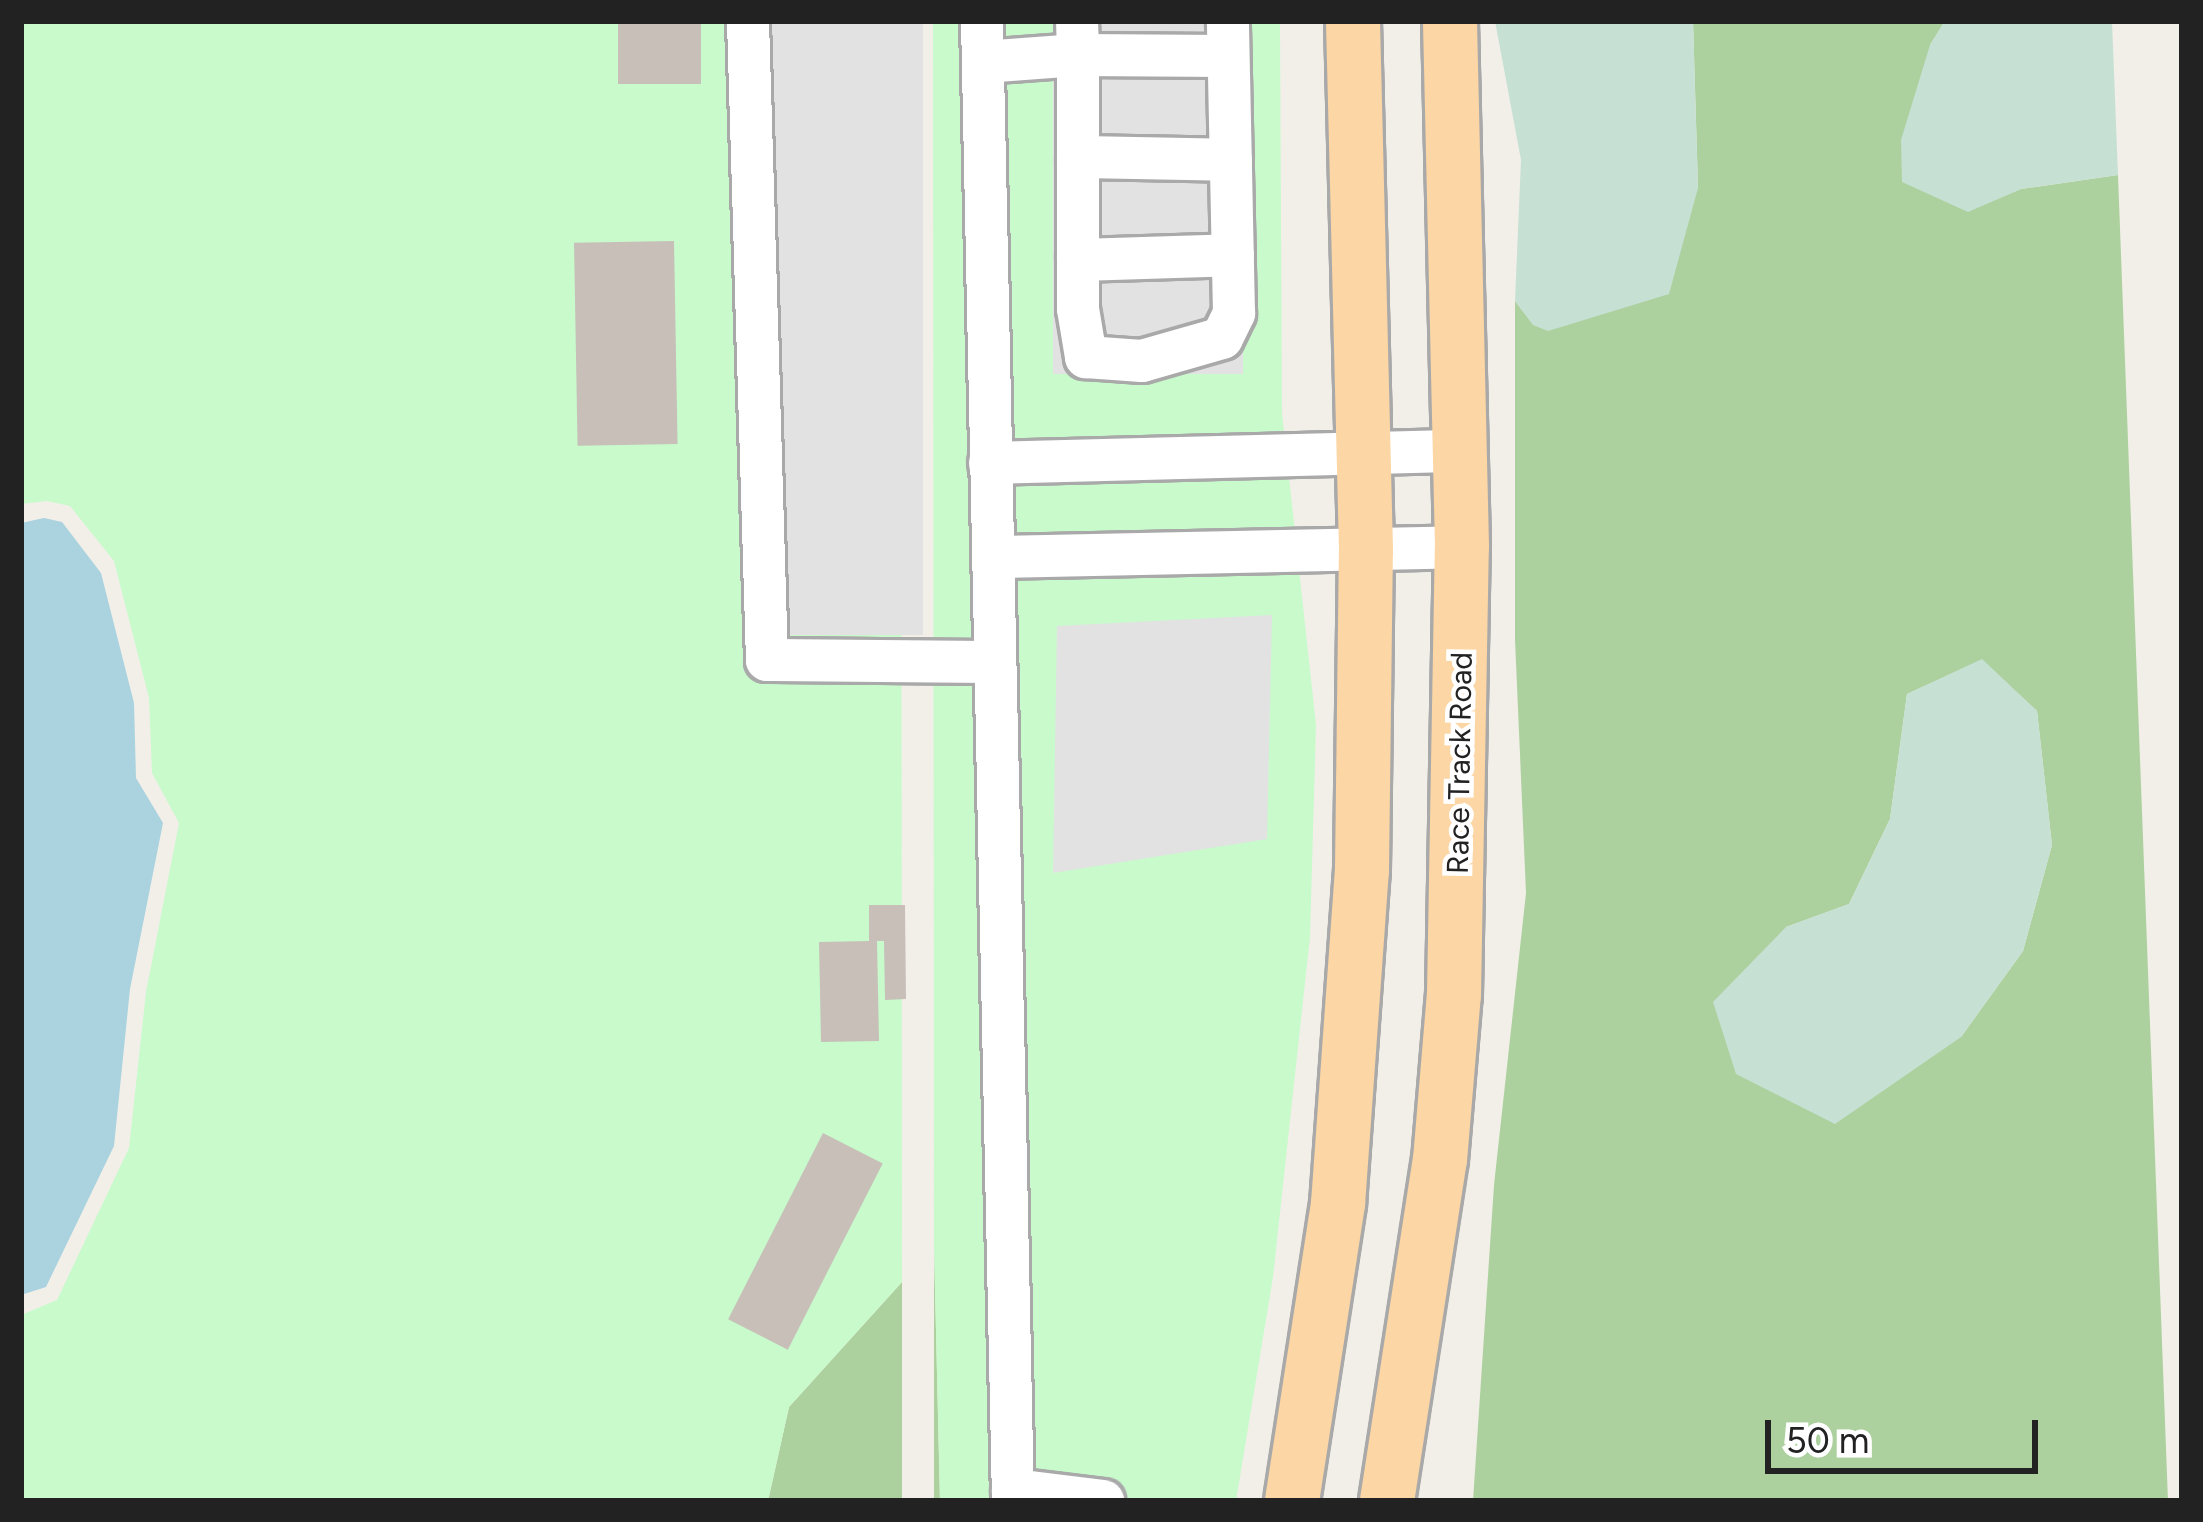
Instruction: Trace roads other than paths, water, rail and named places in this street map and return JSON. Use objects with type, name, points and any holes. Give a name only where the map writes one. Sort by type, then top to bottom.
[{"type":"main road","points":[[1292,1501],[1338,1204],[1354,1037],[1367,745],[1353,21]]},
{"type":"main road","name":"Race Track Road","points":[[1388,1501],[1440,1160],[1454,995],[1462,547],[1450,21]]},
{"type":"lane","points":[[748,21],[767,660],[994,662]]},
{"type":"lane","points":[[1077,38],[1078,310],[1086,357],[1142,361],[1222,338],[1234,313],[1233,255],[1228,39],[1077,38],[982,41],[1013,1495],[1103,1501]]},
{"type":"lane","points":[[1078,157],[1231,160]]},
{"type":"lane","points":[[1078,260],[1233,255]]},
{"type":"lane","points":[[991,463],[1459,451]]},
{"type":"lane","points":[[996,557],[1462,547]]},
{"type":"water","points":[[44,518],[62,522],[101,573],[134,703],[136,778],[163,823],[130,989],[114,1146],[46,1287],[21,1295],[21,523]]}]
